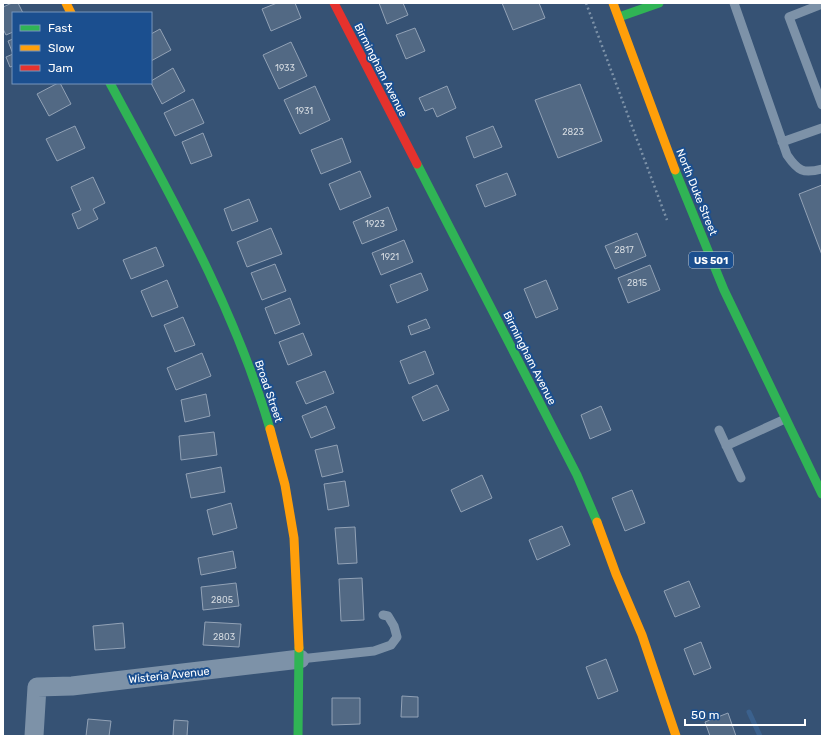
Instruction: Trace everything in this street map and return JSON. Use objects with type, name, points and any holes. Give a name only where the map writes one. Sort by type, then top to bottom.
[{"type":"main road","points":[[66,3],[70,12]]},
{"type":"main road","name":"Birmingham Avenue","points":[[334,3],[577,475],[594,513],[616,574],[642,635],[676,736]]},
{"type":"main road","name":"North Duke Street","points":[[614,3],[666,148],[711,259],[753,352],[822,494]]},
{"type":"main road","points":[[619,18],[659,3]]},
{"type":"main road","name":"Broad Street","points":[[111,84],[191,234],[227,313],[260,395],[274,443],[285,484],[294,538],[300,659],[298,736]]},
{"type":"street","name":"Wisteria Avenue","points":[[34,736],[37,687],[72,686],[300,659]]},
{"type":"lane","points":[[734,3],[782,142],[790,160],[801,171],[809,172],[822,169]]},
{"type":"lane","points":[[822,4],[789,16],[822,105]]},
{"type":"lane","points":[[782,142],[822,128]]},
{"type":"lane","points":[[726,446],[785,419]]},
{"type":"lane","points":[[719,430],[741,478]]},
{"type":"lane","points":[[300,659],[374,651],[390,645],[397,637],[394,626],[388,616],[384,615]]},
{"type":"path","points":[[586,3],[667,220]]},
{"type":"building","points":[[12,3],[18,3],[22,12],[12,12],[12,32],[6,35],[3,29],[3,7]]},
{"type":"building","points":[[277,3],[295,3],[301,18],[271,31],[262,9]]},
{"type":"building","points":[[379,3],[403,3],[408,15],[387,24]]},
{"type":"building","points":[[502,3],[539,3],[545,18],[513,30]]},
{"type":"building","points":[[415,28],[425,51],[406,59],[396,35]]},
{"type":"building","points":[[160,29],[171,50],[152,60],[152,33]]},
{"type":"building","points":[[12,39],[12,51],[8,41]]},
{"type":"building","points":[[291,42],[307,76],[279,89],[263,55]]},
{"type":"building","points":[[12,54],[12,66],[10,67],[6,57]]},
{"type":"building","points":[[173,68],[185,91],[162,104],[152,84],[152,80]]},
{"type":"building","points":[[56,84],[61,84],[71,104],[49,116],[37,94]]},
{"type":"building","points":[[580,84],[602,141],[558,158],[535,100]]},
{"type":"building","points":[[315,86],[330,120],[300,134],[284,100]]},
{"type":"building","points":[[447,86],[456,108],[437,117],[433,108],[425,111],[419,98]]},
{"type":"building","points":[[193,99],[204,123],[175,136],[164,113]]},
{"type":"building","points":[[75,126],[85,148],[57,161],[46,139]]},
{"type":"building","points":[[493,126],[502,147],[474,158],[466,137]]},
{"type":"building","points":[[203,133],[212,156],[191,164],[182,142]]},
{"type":"building","points":[[342,138],[351,162],[321,174],[311,150]]},
{"type":"building","points":[[360,171],[371,197],[340,210],[329,184]]},
{"type":"building","points":[[507,173],[516,195],[485,207],[476,185]]},
{"type":"building","points":[[93,177],[105,203],[93,209],[98,219],[78,229],[72,214],[81,210],[71,187]]},
{"type":"building","points":[[822,185],[822,255],[799,194]]},
{"type":"building","points":[[249,199],[258,221],[232,231],[224,209]]},
{"type":"building","points":[[388,207],[397,230],[362,244],[353,222]]},
{"type":"building","points":[[271,228],[282,254],[247,267],[237,242]]},
{"type":"building","points":[[637,233],[646,256],[615,269],[605,246]]},
{"type":"building","points":[[404,240],[413,262],[381,275],[372,253]]},
{"type":"building","points":[[156,247],[164,266],[131,279],[123,260]]},
{"type":"building","points":[[275,264],[286,291],[262,300],[251,273]]},
{"type":"building","points":[[650,265],[660,290],[628,303],[618,278]]},
{"type":"building","points":[[421,273],[428,290],[397,303],[390,285]]},
{"type":"building","points":[[167,280],[178,307],[152,317],[141,291]]},
{"type":"building","points":[[546,280],[558,309],[536,318],[524,289]]},
{"type":"building","points":[[290,298],[300,324],[275,334],[265,308]]},
{"type":"building","points":[[183,317],[195,345],[175,352],[164,325]]},
{"type":"building","points":[[426,319],[430,328],[411,335],[408,326]]},
{"type":"building","points":[[303,333],[312,355],[288,365],[279,342]]},
{"type":"building","points":[[425,351],[434,374],[409,384],[400,361]]},
{"type":"building","points":[[202,353],[211,376],[176,390],[167,368]]},
{"type":"building","points":[[325,371],[334,393],[306,404],[296,382]]},
{"type":"building","points":[[437,385],[449,410],[423,421],[412,397]]},
{"type":"building","points":[[206,394],[210,416],[185,422],[181,400]]},
{"type":"building","points":[[326,406],[335,428],[311,438],[302,416]]},
{"type":"building","points":[[601,406],[611,430],[590,439],[581,415]]},
{"type":"building","points":[[214,432],[217,455],[181,460],[179,436]]},
{"type":"building","points":[[337,445],[343,472],[322,477],[315,450]]},
{"type":"building","points":[[221,467],[225,492],[191,498],[186,474]]},
{"type":"building","points":[[482,475],[492,498],[461,512],[451,490]]},
{"type":"building","points":[[345,481],[349,506],[328,510],[324,484]]},
{"type":"building","points":[[632,490],[645,523],[625,531],[612,498]]},
{"type":"building","points":[[231,503],[237,528],[213,535],[207,510]]},
{"type":"building","points":[[562,526],[570,545],[537,560],[529,540]]},
{"type":"building","points":[[355,527],[357,563],[338,564],[335,528]]},
{"type":"building","points":[[233,551],[236,568],[201,575],[198,558]]},
{"type":"building","points":[[362,578],[364,620],[341,621],[339,579]]},
{"type":"building","points":[[689,581],[700,607],[675,617],[664,591]]},
{"type":"building","points":[[236,583],[239,606],[203,610],[201,587]]},
{"type":"building","points":[[205,622],[241,624],[239,647],[203,645]]},
{"type":"building","points":[[123,623],[125,648],[95,650],[93,626]]},
{"type":"building","points":[[701,642],[711,668],[694,675],[684,649]]},
{"type":"building","points":[[606,659],[618,691],[598,699],[586,667]]},
{"type":"building","points":[[402,696],[418,697],[418,717],[401,717]]},
{"type":"building","points":[[332,698],[360,698],[360,724],[332,725]]},
{"type":"building","points":[[728,713],[736,736],[710,736],[705,722]]},
{"type":"building","points":[[88,719],[111,721],[109,736],[86,736]]},
{"type":"building","points":[[174,720],[188,721],[187,736],[173,736]]},
{"type":"waterway","points":[[749,712],[760,736]]},
{"type":"traffic: fast","points":[[619,17],[659,3]]},
{"type":"traffic: fast","points":[[111,84],[178,209],[219,295],[255,383],[270,429]]},
{"type":"traffic: fast","points":[[417,164],[577,475],[597,522]]},
{"type":"traffic: fast","points":[[675,170],[724,290],[822,494]]},
{"type":"traffic: fast","points":[[298,736],[299,648]]},
{"type":"traffic: slow","points":[[66,3],[70,12]]},
{"type":"traffic: slow","points":[[613,3],[675,170]]},
{"type":"traffic: slow","points":[[270,429],[285,485],[294,538],[299,648]]},
{"type":"traffic: slow","points":[[597,522],[616,574],[642,635],[676,736]]},
{"type":"traffic: jam","points":[[334,3],[417,164]]}]
